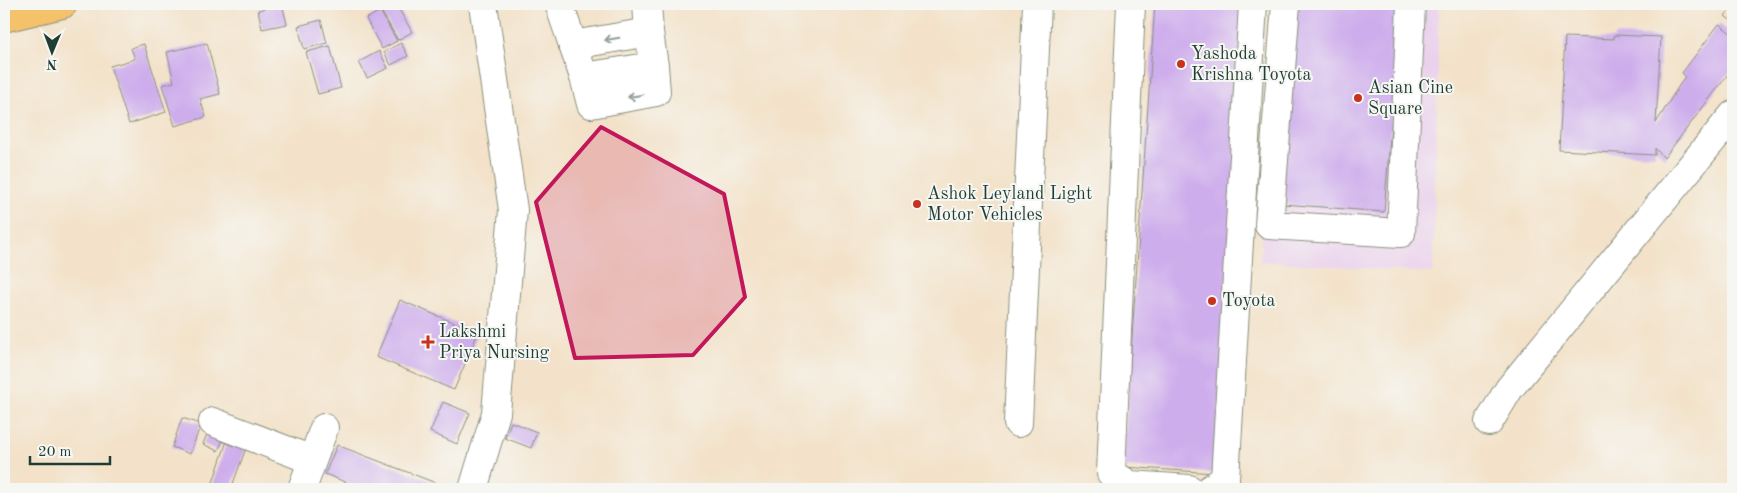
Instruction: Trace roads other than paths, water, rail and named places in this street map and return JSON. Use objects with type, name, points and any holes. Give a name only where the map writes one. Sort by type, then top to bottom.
[{"type":"highway","points":[[4,18],[62,4]]},
{"type":"street","points":[[473,489],[496,413],[513,210],[483,4]]},
{"type":"street","points":[[565,5],[573,45],[584,77],[654,66],[647,4]]},
{"type":"street","points":[[1018,423],[1037,4]]},
{"type":"street","points":[[1131,4],[1111,473],[1130,485],[1189,489]]},
{"type":"street","points":[[1210,489],[1225,479],[1253,4]]},
{"type":"street","points":[[1286,4],[1268,225],[1401,232],[1411,4]]},
{"type":"street","points":[[573,45],[649,32]]},
{"type":"street","points":[[1489,422],[1509,389],[1733,115]]},
{"type":"street","points":[[213,422],[312,460]]},
{"type":"street","points":[[302,489],[324,428]]},
{"type":"place","name":"Yashoda Krishna Toyota","points":[[1181,64]]},
{"type":"place","name":"Asian Cine Square","points":[[1358,98]]},
{"type":"place","name":"Ashok Leyland Light Motor Vehicles","points":[[917,204]]},
{"type":"place","name":"Toyota","points":[[1212,301]]},
{"type":"place","name":"Lakshmi Priya Nursing","points":[[428,342]]}]
